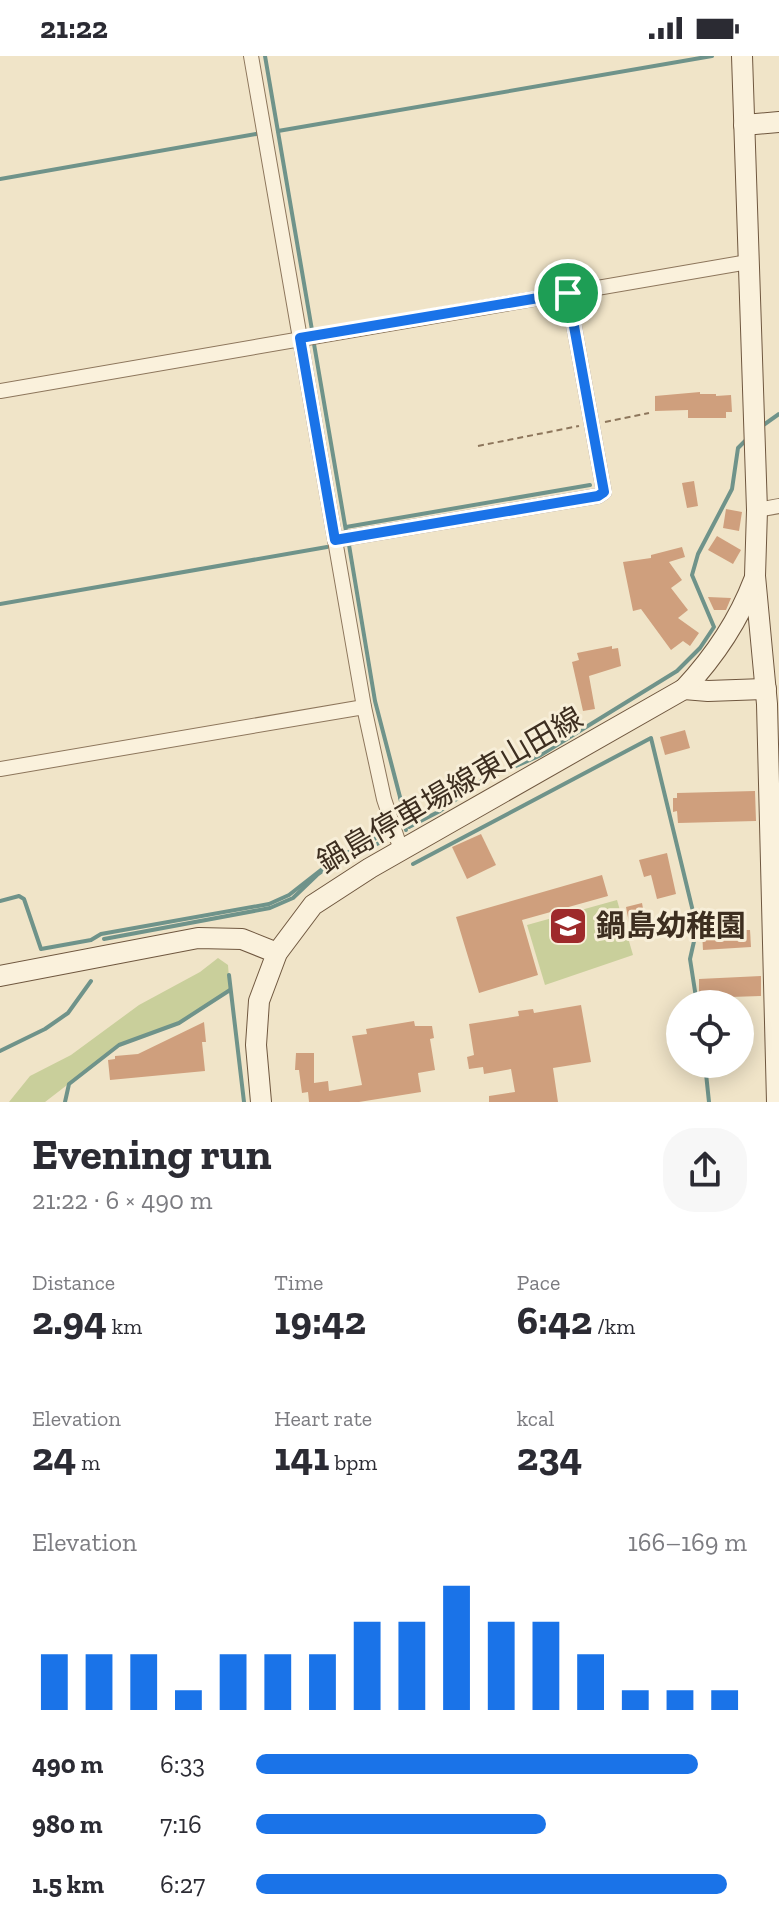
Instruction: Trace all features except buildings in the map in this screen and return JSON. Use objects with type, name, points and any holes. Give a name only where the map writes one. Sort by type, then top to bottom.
[{"type":"main road","name":"鍋島停車場線東山田線","points":[[742,56],[757,510],[755,576],[770,699],[777,1102]]},
{"type":"main road","points":[[744,125],[779,122]]},
{"type":"main road","name":"鍋島停車場線東山田線","points":[[261,1102],[256,1045],[259,1001],[277,953],[313,905],[401,850],[684,689],[711,660],[741,614],[755,576]]},
{"type":"main road","points":[[684,689],[770,699]]},
{"type":"main road","points":[[0,976],[198,938],[242,939],[277,953]]},
{"type":"street","points":[[251,56],[364,707],[384,799],[401,850]]},
{"type":"street","points":[[0,391],[748,262]]},
{"type":"street","points":[[335,540],[598,496],[604,492],[568,293]]},
{"type":"street","points":[[757,510],[779,506]]},
{"type":"street","points":[[0,769],[364,707]]},
{"type":"path","points":[[478,446],[649,413]]},
{"type":"green space","points":[[617,900],[633,955],[545,985],[527,925]]},
{"type":"green space","points":[[218,958],[228,965],[230,990],[179,1023],[119,1045],[45,1102],[9,1102],[30,1076],[71,1055],[139,1005],[200,972]]},
{"type":"waterway","points":[[265,56],[312,330]]},
{"type":"waterway","points":[[278,131],[712,56]]},
{"type":"waterway","points":[[0,179],[256,134]]},
{"type":"waterway","points":[[314,344],[346,531]]},
{"type":"waterway","points":[[762,426],[779,414]]},
{"type":"waterway","points":[[400,798],[409,827],[440,811],[483,780],[539,756],[677,671],[700,648],[714,627],[692,575],[698,554],[732,489],[738,448],[746,440]]},
{"type":"waterway","points":[[346,527],[590,485]]},
{"type":"waterway","points":[[349,545],[375,701],[400,797]]},
{"type":"waterway","points":[[0,604],[327,547]]},
{"type":"waterway","points":[[413,864],[651,738],[697,928],[690,959],[695,990]]},
{"type":"waterway","points":[[400,806],[406,830]]},
{"type":"waterway","points":[[0,901],[19,896],[24,899],[41,949],[91,940],[101,934],[269,904],[289,895],[335,859],[384,834],[382,817]]},
{"type":"waterway","points":[[104,939],[270,908],[293,898],[339,859],[382,842]]},
{"type":"waterway","points":[[229,975],[244,1102]]},
{"type":"waterway","points":[[0,1051],[45,1029],[68,1013],[91,981]]},
{"type":"waterway","points":[[65,1102],[69,1084],[119,1045],[179,1023],[230,990]]},
{"type":"waterway","points":[[706,1078],[709,1102]]},
{"type":"place","name":"鍋島幼稚園","points":[[568,926]]},
{"type":"route","points":[[568,293],[604,492],[598,496],[335,540],[300,338],[568,293]]}]
